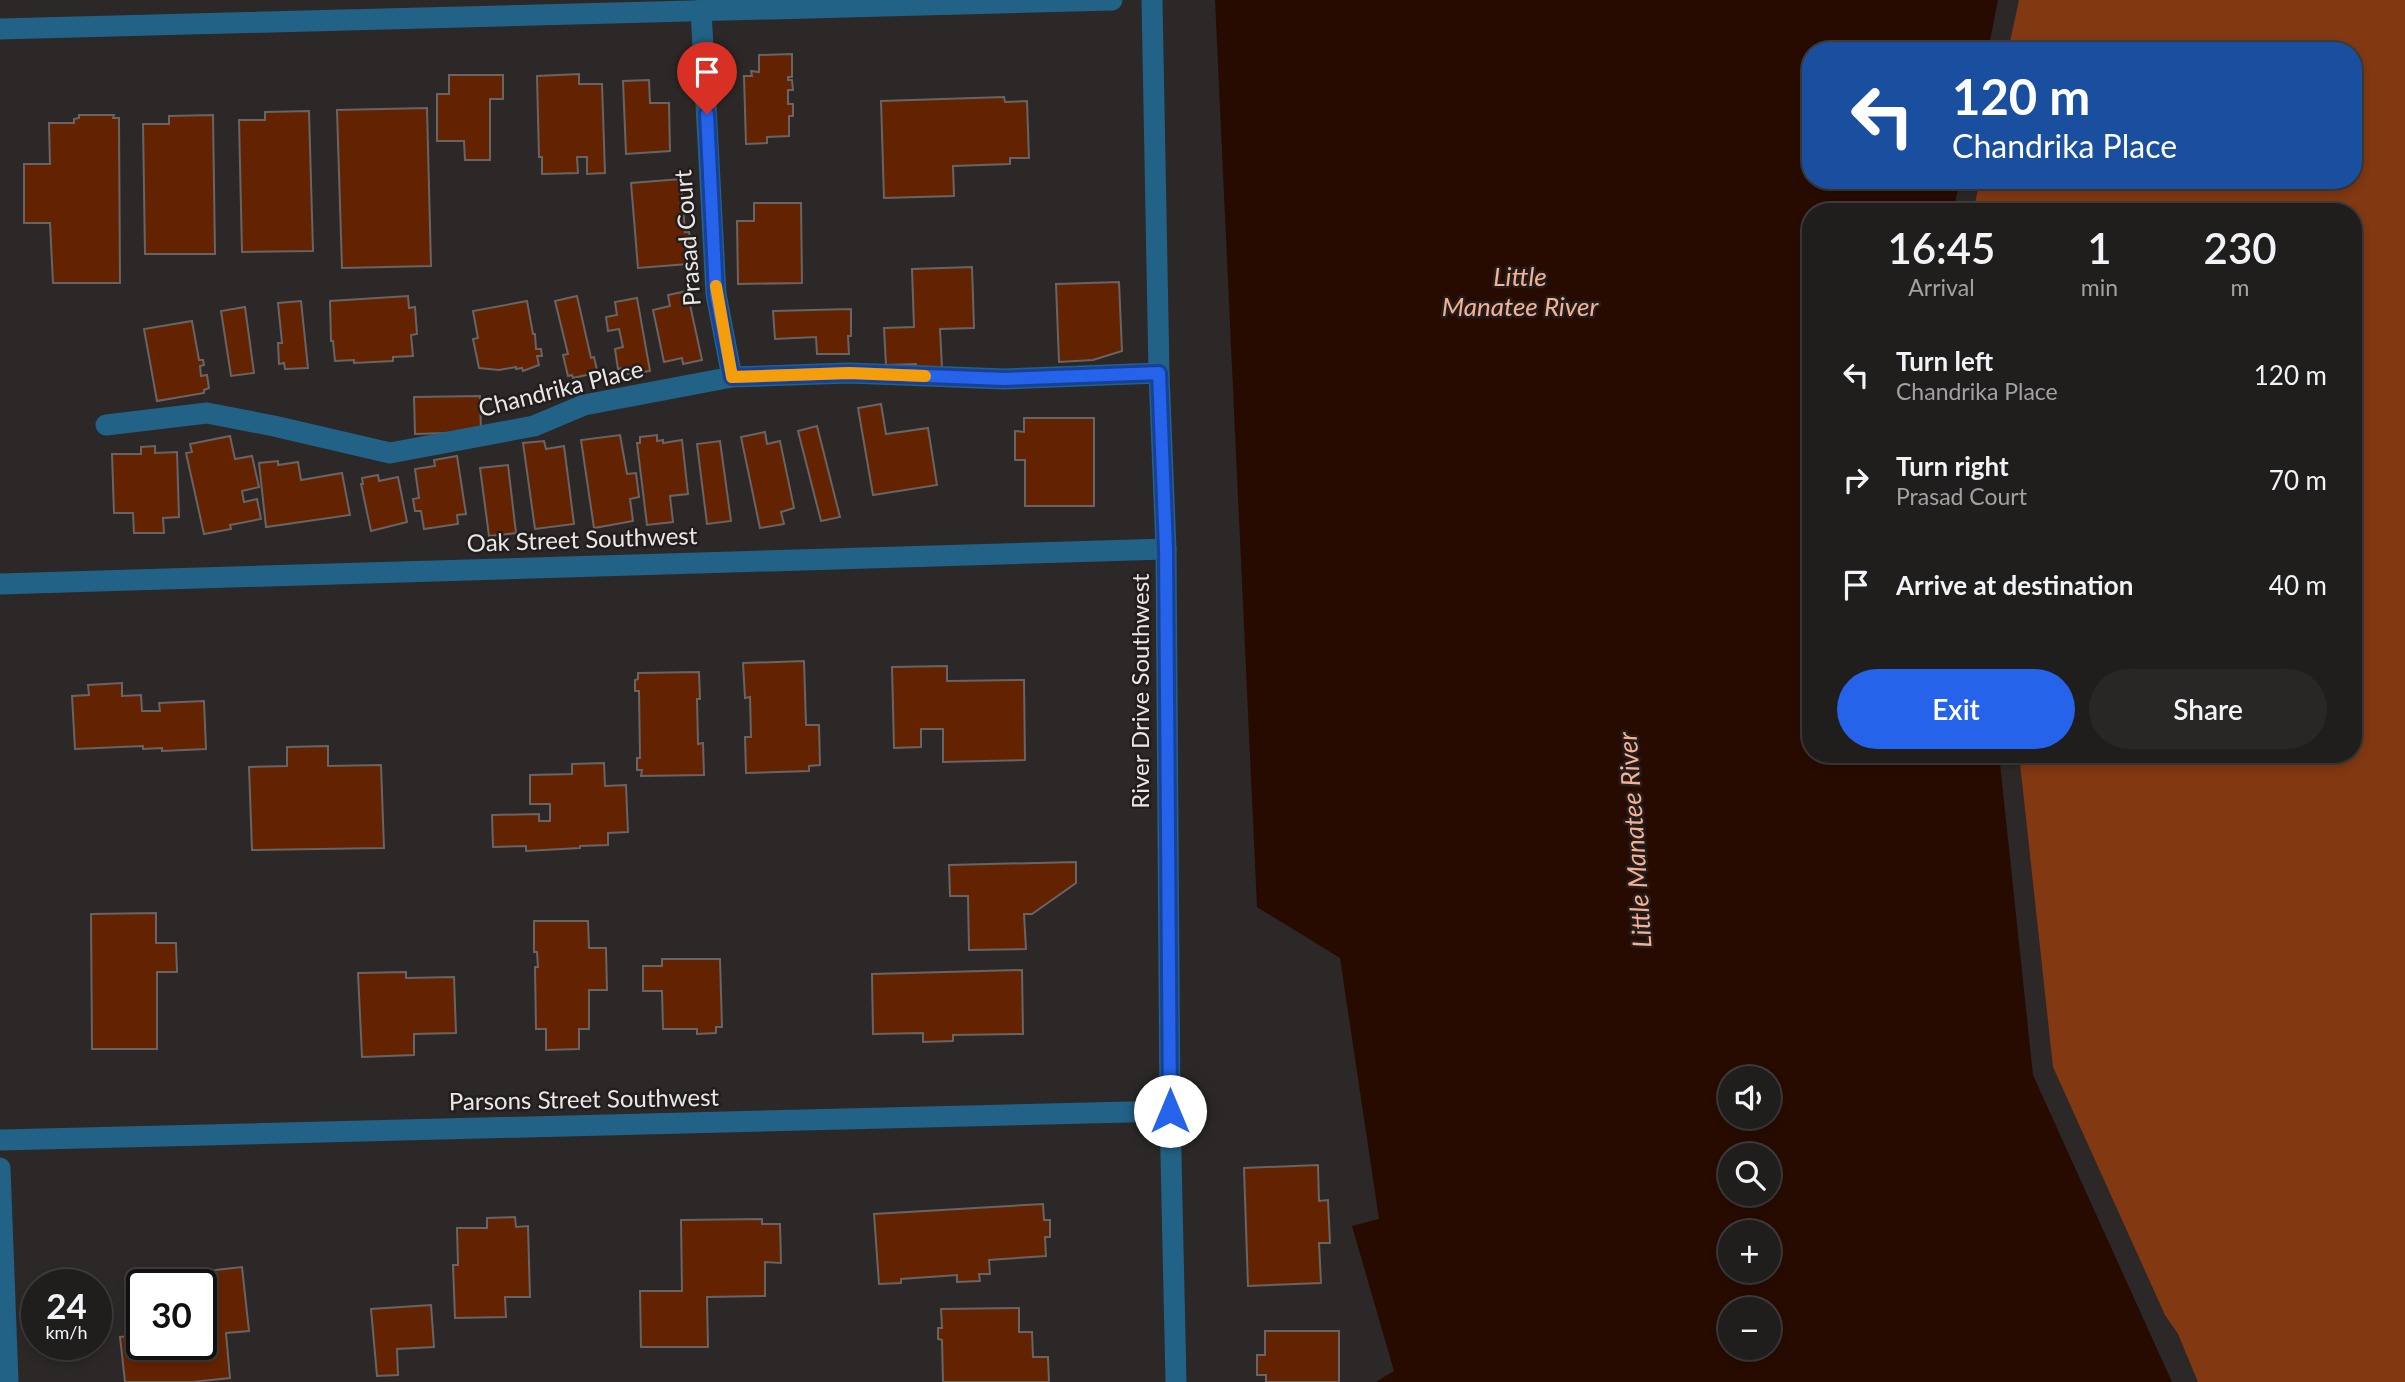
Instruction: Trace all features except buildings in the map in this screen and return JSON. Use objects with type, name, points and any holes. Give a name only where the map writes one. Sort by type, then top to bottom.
[{"type":"street","points":[[0,29],[1112,0]]},
{"type":"street","name":"River Drive Southwest","points":[[1152,0],[1159,373],[1166,549],[1170,1111],[1176,1382]]},
{"type":"street","name":"Prasad Court","points":[[701,10],[716,294],[732,377]]},
{"type":"street","name":"Chandrika Place","points":[[106,425],[207,414],[274,426],[390,453],[534,426],[584,405],[732,377],[849,373],[1004,379],[1159,373]]},
{"type":"street","name":"Oak Street Southwest","points":[[0,584],[1166,549]]},
{"type":"street","name":"Parsons Street Southwest","points":[[0,1140],[1170,1111]]},
{"type":"street","points":[[0,1168],[8,1382]]},
{"type":"shaded area","points":[[2019,0],[2405,0],[2405,1382],[2198,1382],[2053,1067],[2020,763],[2362,763],[2362,203],[1975,203],[1978,189],[2362,189],[2362,42],[2010,42]]},
{"type":"water","name":"Little Manatee River","points":[[1215,0],[1998,0],[1990,42],[1802,42],[1802,189],[1958,189],[1955,203],[1802,203],[1802,763],[2000,763],[2033,1075],[2172,1382],[1376,1382],[1394,1371],[1352,1226],[1379,1219],[1340,958],[1257,907]]},
{"type":"slow traffic","points":[[716,286],[732,377],[849,373],[925,376]]},
{"type":"route","points":[[707,114],[716,294],[732,377],[849,373],[1004,379],[1159,373],[1166,549],[1170,1111]]}]
